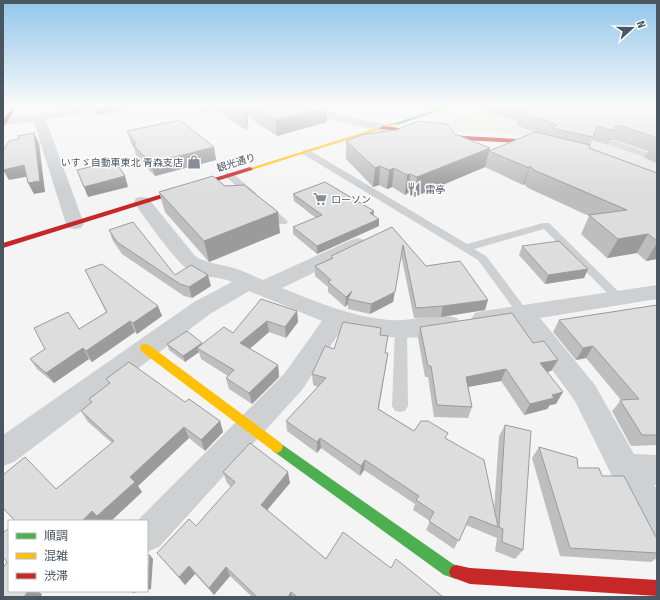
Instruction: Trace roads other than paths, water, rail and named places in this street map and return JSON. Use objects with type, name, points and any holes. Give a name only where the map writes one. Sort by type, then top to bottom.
[{"type":"main road","name":"観光通り","points":[[3,246],[364,134]]},
{"type":"main road","points":[[433,134],[519,141],[553,148]]},
{"type":"main road","points":[[145,348],[250,428],[449,570],[470,576],[539,589],[657,588]]},
{"type":"street","points":[[44,134],[75,224]]},
{"type":"street","points":[[142,202],[188,260],[196,267],[207,271],[228,273],[338,316],[366,324],[401,329],[441,326],[657,292]]},
{"type":"street","points":[[3,452],[202,308],[378,235]]},
{"type":"street","points":[[523,312],[585,393],[625,469],[657,519]]},
{"type":"street","points":[[148,533],[293,382],[338,316]]},
{"type":"street","points":[[625,469],[657,470]]},
{"type":"lane","points":[[458,137],[464,144],[471,147]]},
{"type":"lane","points":[[612,143],[657,159]]},
{"type":"lane","points":[[306,152],[482,258],[523,312]]},
{"type":"lane","points":[[230,175],[283,222]]},
{"type":"lane","points":[[465,248],[546,225],[619,298]]},
{"type":"lane","points":[[400,406],[401,329]]},
{"type":"place","name":"いすゞ自動車東北 青森支店","points":[[194,162]]},
{"type":"place","name":"雷亭","points":[[414,189]]},
{"type":"place","name":"ローソン","points":[[320,199]]}]
